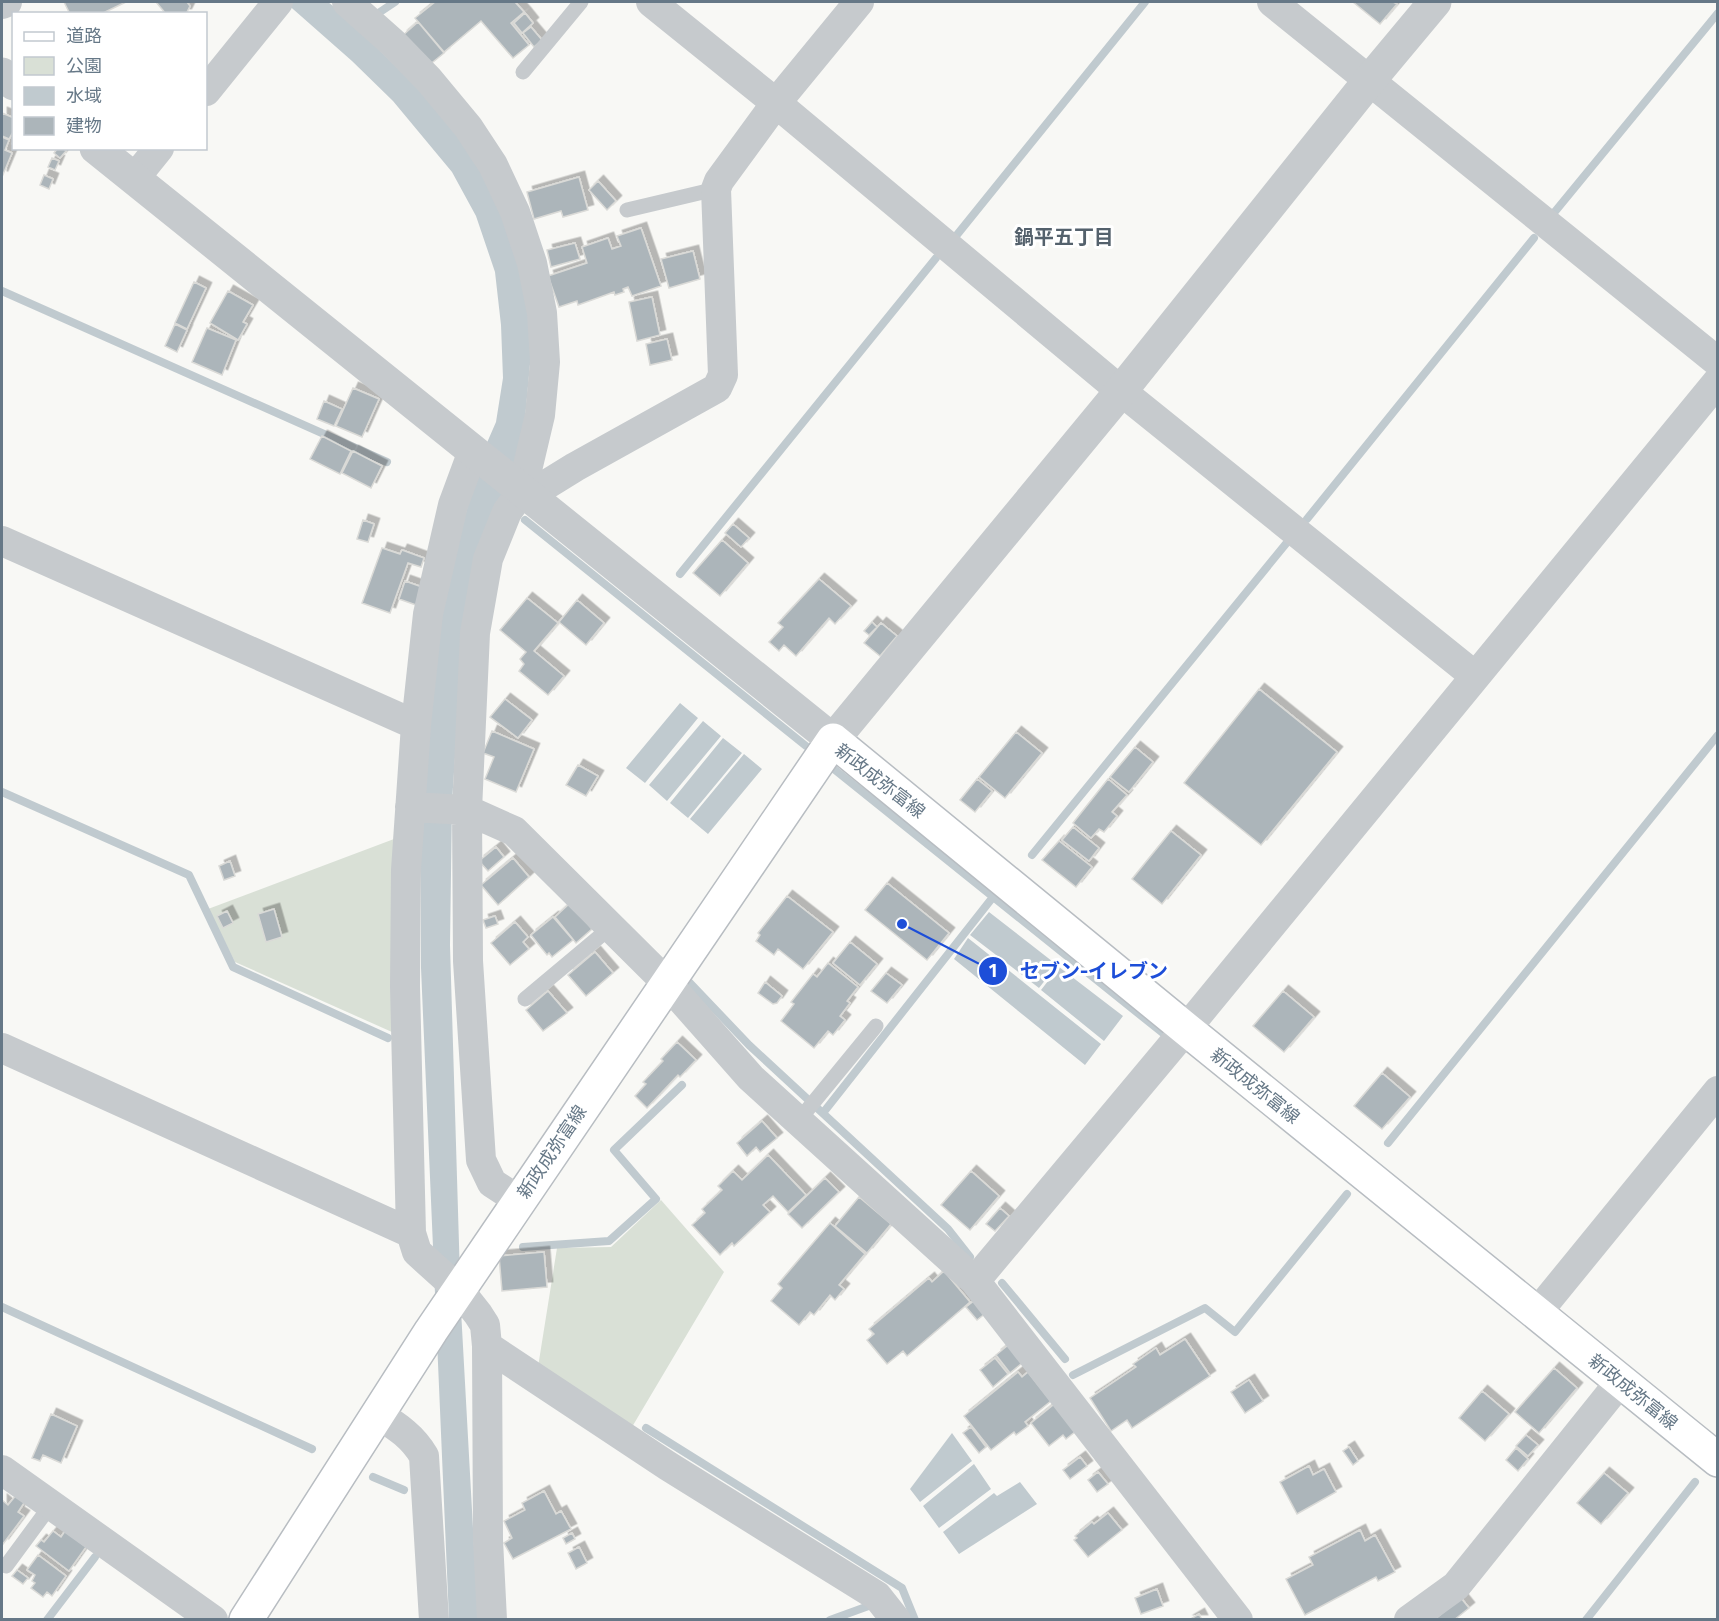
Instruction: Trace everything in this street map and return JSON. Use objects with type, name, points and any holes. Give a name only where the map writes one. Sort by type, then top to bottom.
[{"type":"main road","name":"新政成弥富線","points":[[246,1620],[431,1332],[468,1286],[520,1201],[833,741],[1718,1460]]},
{"type":"street","points":[[2,4],[7,2]]},
{"type":"street","points":[[207,90],[277,2]]},
{"type":"street","points":[[346,2],[393,43],[429,80],[468,127],[493,165],[515,212],[532,263],[543,313],[545,362],[540,415],[520,490],[507,512],[488,559],[482,590],[475,633],[461,810],[468,961],[482,1160],[492,1183],[520,1201]]},
{"type":"street","points":[[651,2],[776,103],[1121,392],[1475,675]]},
{"type":"street","points":[[520,490],[575,467],[717,388],[723,375],[716,189],[776,103],[859,2]]},
{"type":"street","points":[[1272,2],[1718,362]]},
{"type":"street","points":[[98,150],[833,741],[1121,392],[1369,81],[1435,2]]},
{"type":"street","points":[[134,179],[157,150]]},
{"type":"street","points":[[975,1281],[1186,1029],[1718,381]]},
{"type":"street","points":[[477,454],[453,505],[428,614],[416,725],[414,807],[406,870],[405,986],[411,1233],[417,1252],[432,1266],[468,1286],[485,1325],[488,1540],[492,1620]]},
{"type":"street","points":[[2,541],[416,725]]},
{"type":"street","points":[[414,807],[461,810],[514,831],[667,983],[751,1077],[807,1110],[975,1281],[1238,1620]]},
{"type":"street","points":[[2,1048],[411,1233]]},
{"type":"street","points":[[1536,1314],[1718,1090]]},
{"type":"street","points":[[487,1346],[668,1466],[877,1596],[896,1620]]},
{"type":"street","points":[[1409,1620],[1456,1586],[1620,1382]]},
{"type":"street","points":[[379,1415],[404,1431],[417,1444],[424,1456],[434,1620]]},
{"type":"street","points":[[2,1470],[213,1620]]},
{"type":"lane","points":[[523,72],[581,2]]},
{"type":"lane","points":[[627,210],[716,189]]},
{"type":"lane","points":[[525,999],[611,927]]},
{"type":"lane","points":[[807,1110],[876,1026]]},
{"type":"lane","points":[[6,1566],[51,1505]]},
{"type":"green space","points":[[394,839],[392,1032],[235,962],[208,909]]},
{"type":"green space","points":[[661,1200],[724,1272],[632,1427],[538,1367],[557,1248],[611,1247]]},
{"type":"water","points":[[285,2],[328,2],[432,102],[467,144],[499,200],[527,291],[531,353],[522,452],[465,610],[452,802],[450,945],[461,1310],[478,1619],[449,1619],[421,968],[421,823],[436,631],[450,566],[486,445],[496,422],[503,378],[501,325],[495,272],[476,216],[452,172],[393,101]]},
{"type":"water","points":[[680,703],[698,718],[645,783],[626,768]]},
{"type":"water","points":[[703,721],[721,736],[667,801],[649,785]]},
{"type":"water","points":[[723,738],[742,753],[688,818],[670,803]]},
{"type":"water","points":[[744,754],[762,769],[708,834],[690,819]]},
{"type":"water","points":[[989,912],[1057,965],[1039,988],[970,935]]},
{"type":"water","points":[[968,938],[1101,1044],[1085,1065],[954,959]]},
{"type":"water","points":[[1059,967],[1123,1016],[1104,1041],[1041,990]]},
{"type":"water","points":[[952,1433],[972,1461],[920,1502],[910,1489]]},
{"type":"water","points":[[974,1464],[991,1489],[939,1528],[923,1506]]},
{"type":"water","points":[[1020,1482],[1037,1504],[959,1554],[943,1532],[994,1493],[997,1496]]},
{"type":"building","points":[[64,2],[126,2],[105,12],[69,12]]},
{"type":"building","points":[[156,2],[187,2],[190,6],[187,12],[164,12]]},
{"type":"building","points":[[435,2],[515,2],[524,12],[511,23],[529,45],[513,58],[481,21],[444,52],[415,18]]},
{"type":"building","points":[[1353,2],[1393,2],[1397,4],[1380,24]]},
{"type":"building","points":[[525,13],[533,23],[522,33],[514,23]]},
{"type":"building","points":[[418,22],[444,53],[428,66],[402,36]]},
{"type":"building","points":[[531,27],[542,40],[534,47],[523,33]]},
{"type":"building","points":[[2,113],[12,117],[12,134],[9,139],[2,136]]},
{"type":"building","points":[[2,137],[9,140],[5,150],[12,153],[2,177]]},
{"type":"building","points":[[56,150],[66,151],[60,158],[54,153]]},
{"type":"building","points":[[52,158],[59,161],[55,170],[48,167]]},
{"type":"building","points":[[44,175],[53,179],[49,189],[40,185]]},
{"type":"building","points":[[579,177],[588,210],[563,217],[561,211],[534,219],[527,192]]},
{"type":"building","points":[[598,181],[616,201],[607,210],[589,190]]},
{"type":"building","points":[[641,228],[661,286],[632,296],[628,287],[623,289],[624,292],[615,295],[614,292],[578,305],[577,301],[559,307],[548,276],[587,263],[582,247],[608,238],[612,249],[621,246],[617,236]]},
{"type":"building","points":[[575,243],[580,259],[551,267],[547,250]]},
{"type":"building","points":[[693,251],[700,279],[669,288],[661,259]]},
{"type":"building","points":[[194,282],[206,288],[187,329],[175,323]]},
{"type":"building","points":[[228,291],[253,305],[243,322],[247,324],[238,340],[210,323]]},
{"type":"building","points":[[652,297],[660,335],[637,341],[629,302]]},
{"type":"building","points":[[175,324],[187,330],[177,352],[165,346]]},
{"type":"building","points":[[207,328],[236,340],[222,375],[192,362]]},
{"type":"building","points":[[667,339],[672,360],[650,365],[646,344]]},
{"type":"building","points":[[353,388],[379,399],[362,437],[336,426]]},
{"type":"building","points":[[324,401],[342,409],[334,426],[317,419]]},
{"type":"building","points":[[322,436],[351,451],[340,474],[310,459]]},
{"type":"building","points":[[353,451],[382,466],[371,488],[342,473]]},
{"type":"building","points":[[363,520],[374,524],[368,542],[357,539]]},
{"type":"building","points":[[733,524],[749,538],[741,547],[725,533]]},
{"type":"building","points":[[722,540],[748,563],[720,596],[693,573]]},
{"type":"building","points":[[382,548],[400,554],[402,550],[424,558],[421,567],[408,563],[390,613],[362,603]]},
{"type":"building","points":[[819,579],[851,606],[835,624],[829,618],[796,656],[784,645],[779,651],[769,642],[783,627],[778,623]]},
{"type":"building","points":[[405,581],[422,587],[416,605],[399,599]]},
{"type":"building","points":[[527,598],[558,623],[534,651],[564,676],[548,695],[519,671],[524,664],[520,659],[526,652],[500,630]]},
{"type":"building","points":[[577,600],[604,623],[586,645],[559,622]]},
{"type":"building","points":[[872,622],[877,627],[869,635],[864,631]]},
{"type":"building","points":[[881,623],[897,636],[880,656],[864,643]]},
{"type":"building","points":[[1259,689],[1337,752],[1261,845],[1184,783]]},
{"type":"building","points":[[505,699],[532,720],[518,738],[490,717]]},
{"type":"building","points":[[492,731],[534,749],[516,792],[485,779],[494,757],[483,753]]},
{"type":"building","points":[[1016,732],[1042,753],[1005,798],[979,777]]},
{"type":"building","points":[[1135,747],[1153,762],[1129,792],[1110,777]]},
{"type":"building","points":[[578,765],[598,776],[586,796],[566,785]]},
{"type":"building","points":[[977,779],[992,791],[975,812],[960,800]]},
{"type":"building","points":[[1108,779],[1127,795],[1112,812],[1117,816],[1104,832],[1099,829],[1091,838],[1073,823]]},
{"type":"building","points":[[1073,827],[1099,848],[1089,861],[1062,840]]},
{"type":"building","points":[[1171,831],[1201,855],[1162,904],[1132,879]]},
{"type":"building","points":[[1059,841],[1092,867],[1076,887],[1042,860]]},
{"type":"building","points":[[496,847],[504,857],[488,871],[479,861]]},
{"type":"building","points":[[513,858],[529,877],[498,905],[481,885]]},
{"type":"building","points":[[230,861],[235,876],[224,880],[219,866]]},
{"type":"building","points":[[887,883],[949,933],[927,960],[865,910]]},
{"type":"building","points":[[787,896],[833,932],[803,969],[778,949],[774,955],[756,941],[760,935],[758,933]]},
{"type":"building","points":[[570,903],[592,929],[576,943],[555,917]]},
{"type":"building","points":[[274,909],[282,937],[266,942],[258,914]]},
{"type":"building","points":[[227,911],[233,923],[223,928],[217,916]]},
{"type":"building","points":[[495,916],[498,924],[486,928],[483,920]]},
{"type":"building","points":[[553,917],[573,940],[552,957],[549,953],[547,955],[531,935]]},
{"type":"building","points":[[515,922],[528,937],[523,942],[529,949],[510,965],[491,943]]},
{"type":"building","points":[[850,942],[877,964],[860,985],[833,963]]},
{"type":"building","points":[[595,952],[613,973],[586,996],[568,975]]},
{"type":"building","points":[[828,963],[858,987],[847,1001],[850,1003],[840,1016],[845,1020],[833,1035],[828,1031],[814,1048],[781,1021],[794,1004],[791,1002],[813,974],[817,977]]},
{"type":"building","points":[[886,973],[902,985],[887,1003],[871,991]]},
{"type":"building","points":[[765,982],[782,996],[777,1003],[773,1004],[758,993]]},
{"type":"building","points":[[548,991],[567,1013],[543,1031],[526,1010]]},
{"type":"building","points":[[1283,991],[1314,1017],[1284,1052],[1253,1026]]},
{"type":"building","points":[[677,1042],[696,1060],[680,1077],[678,1075],[647,1108],[635,1096],[646,1084],[643,1082]]},
{"type":"building","points":[[1382,1073],[1410,1097],[1382,1129],[1354,1106]]},
{"type":"building","points":[[762,1121],[777,1138],[760,1152],[756,1147],[747,1156],[737,1143]]},
{"type":"building","points":[[768,1155],[806,1195],[788,1212],[773,1196],[763,1205],[770,1212],[734,1246],[732,1243],[720,1255],[692,1225],[705,1213],[702,1209],[722,1190],[718,1186],[733,1171],[742,1180]]},
{"type":"building","points":[[971,1171],[999,1196],[970,1230],[941,1205]]},
{"type":"building","points":[[825,1178],[839,1192],[802,1228],[788,1214]]},
{"type":"building","points":[[859,1197],[891,1224],[867,1253],[835,1226]]},
{"type":"building","points":[[1000,1208],[1009,1216],[995,1231],[986,1224]]},
{"type":"building","points":[[830,1223],[865,1254],[839,1285],[844,1289],[835,1300],[830,1295],[814,1315],[810,1312],[799,1325],[771,1301],[782,1288],[778,1284]]},
{"type":"building","points":[[544,1252],[547,1287],[502,1291],[499,1256]]},
{"type":"building","points":[[944,1271],[970,1302],[907,1356],[903,1351],[887,1364],[867,1340],[874,1334],[869,1329],[929,1278],[932,1282]]},
{"type":"building","points":[[975,1300],[986,1313],[977,1320],[966,1307]]},
{"type":"building","points":[[1185,1339],[1210,1376],[1132,1428],[1127,1420],[1111,1431],[1090,1398],[1136,1367],[1133,1364],[1156,1348],[1160,1355]]},
{"type":"building","points":[[1013,1341],[1027,1359],[1010,1373],[996,1355]]},
{"type":"building","points":[[995,1358],[1008,1374],[993,1387],[980,1370]]},
{"type":"building","points":[[1554,1368],[1577,1388],[1539,1433],[1515,1412]]},
{"type":"building","points":[[1018,1372],[1022,1377],[1028,1372],[1051,1401],[1025,1422],[1028,1426],[1016,1435],[1014,1432],[991,1450],[964,1416]]},
{"type":"building","points":[[1249,1380],[1263,1401],[1245,1413],[1231,1392]]},
{"type":"building","points":[[1482,1391],[1509,1414],[1485,1441],[1459,1418]]},
{"type":"building","points":[[1058,1401],[1080,1428],[1066,1439],[1063,1435],[1049,1446],[1031,1423]]},
{"type":"building","points":[[51,1414],[77,1426],[61,1463],[43,1455],[40,1461],[32,1458]]},
{"type":"building","points":[[971,1427],[986,1447],[979,1453],[963,1433]]},
{"type":"building","points":[[1526,1435],[1538,1445],[1528,1456],[1516,1446]]},
{"type":"building","points":[[1349,1447],[1358,1461],[1353,1465],[1343,1451]]},
{"type":"building","points":[[1516,1448],[1528,1459],[1518,1471],[1506,1460]]},
{"type":"building","points":[[1080,1457],[1087,1466],[1070,1479],[1063,1470]]},
{"type":"building","points":[[1309,1466],[1313,1475],[1324,1469],[1336,1492],[1297,1514],[1280,1482]]},
{"type":"building","points":[[1098,1472],[1108,1484],[1097,1492],[1088,1480]]},
{"type":"building","points":[[1604,1473],[1628,1493],[1601,1524],[1577,1503]]},
{"type":"building","points":[[544,1491],[556,1514],[561,1511],[571,1529],[513,1559],[504,1543],[512,1538],[504,1521],[525,1510],[522,1503]]},
{"type":"building","points":[[17,1494],[26,1500],[18,1512],[24,1516],[3,1544],[2,1500],[8,1505]]},
{"type":"building","points":[[1108,1513],[1122,1530],[1088,1557],[1074,1540],[1077,1538],[1075,1536]]},
{"type":"building","points":[[1360,1530],[1365,1541],[1375,1535],[1395,1572],[1378,1581],[1376,1577],[1305,1615],[1286,1579],[1313,1565],[1309,1557]]},
{"type":"building","points":[[53,1531],[61,1537],[65,1531],[86,1547],[69,1571],[36,1546],[41,1540],[44,1542]]},
{"type":"building","points":[[572,1533],[575,1539],[566,1544],[563,1538]]},
{"type":"building","points":[[579,1547],[587,1563],[576,1569],[568,1553]]},
{"type":"building","points":[[38,1555],[66,1576],[52,1596],[47,1592],[43,1597],[31,1588],[35,1583],[32,1581],[35,1575],[27,1570]]},
{"type":"building","points":[[17,1570],[28,1578],[23,1584],[12,1576]]},
{"type":"building","points":[[1157,1589],[1163,1606],[1141,1614],[1135,1598]]},
{"type":"building","points":[[1461,1598],[1469,1608],[1454,1620],[1434,1620]]},
{"type":"building","points":[[1199,1614],[1202,1620],[1189,1620]]},
{"type":"waterway","points":[[377,14],[395,2]]},
{"type":"waterway","points":[[956,236],[1145,2]]},
{"type":"waterway","points":[[1553,214],[1718,13]]},
{"type":"waterway","points":[[1307,519],[1534,238]]},
{"type":"waterway","points":[[680,574],[936,258]]},
{"type":"waterway","points":[[2,291],[387,462]]},
{"type":"waterway","points":[[525,520],[806,746]]},
{"type":"waterway","points":[[1032,855],[1289,540]]},
{"type":"waterway","points":[[1388,1143],[1718,735]]},
{"type":"waterway","points":[[835,770],[1164,1034]]},
{"type":"waterway","points":[[2,792],[189,875],[233,967],[388,1038]]},
{"type":"waterway","points":[[823,1113],[993,897]]},
{"type":"waterway","points":[[689,982],[749,1045],[948,1229],[970,1257]]},
{"type":"waterway","points":[[523,1247],[609,1241],[656,1199],[614,1150],[682,1085]]},
{"type":"waterway","points":[[1073,1375],[1205,1308],[1235,1332],[1347,1194]]},
{"type":"waterway","points":[[1002,1283],[1065,1359]]},
{"type":"waterway","points":[[2,1307],[312,1449]]},
{"type":"waterway","points":[[646,1428],[902,1588],[915,1620]]},
{"type":"waterway","points":[[373,1477],[404,1490]]},
{"type":"waterway","points":[[1586,1620],[1695,1482]]},
{"type":"waterway","points":[[47,1620],[95,1557]]},
{"type":"waterway","points":[[830,1620],[874,1604]]},
{"type":"place","name":"セブン-イレブン","points":[[902,924]]},
{"type":"district","name":"鍋平五丁目","points":[[1064,237]]}]
